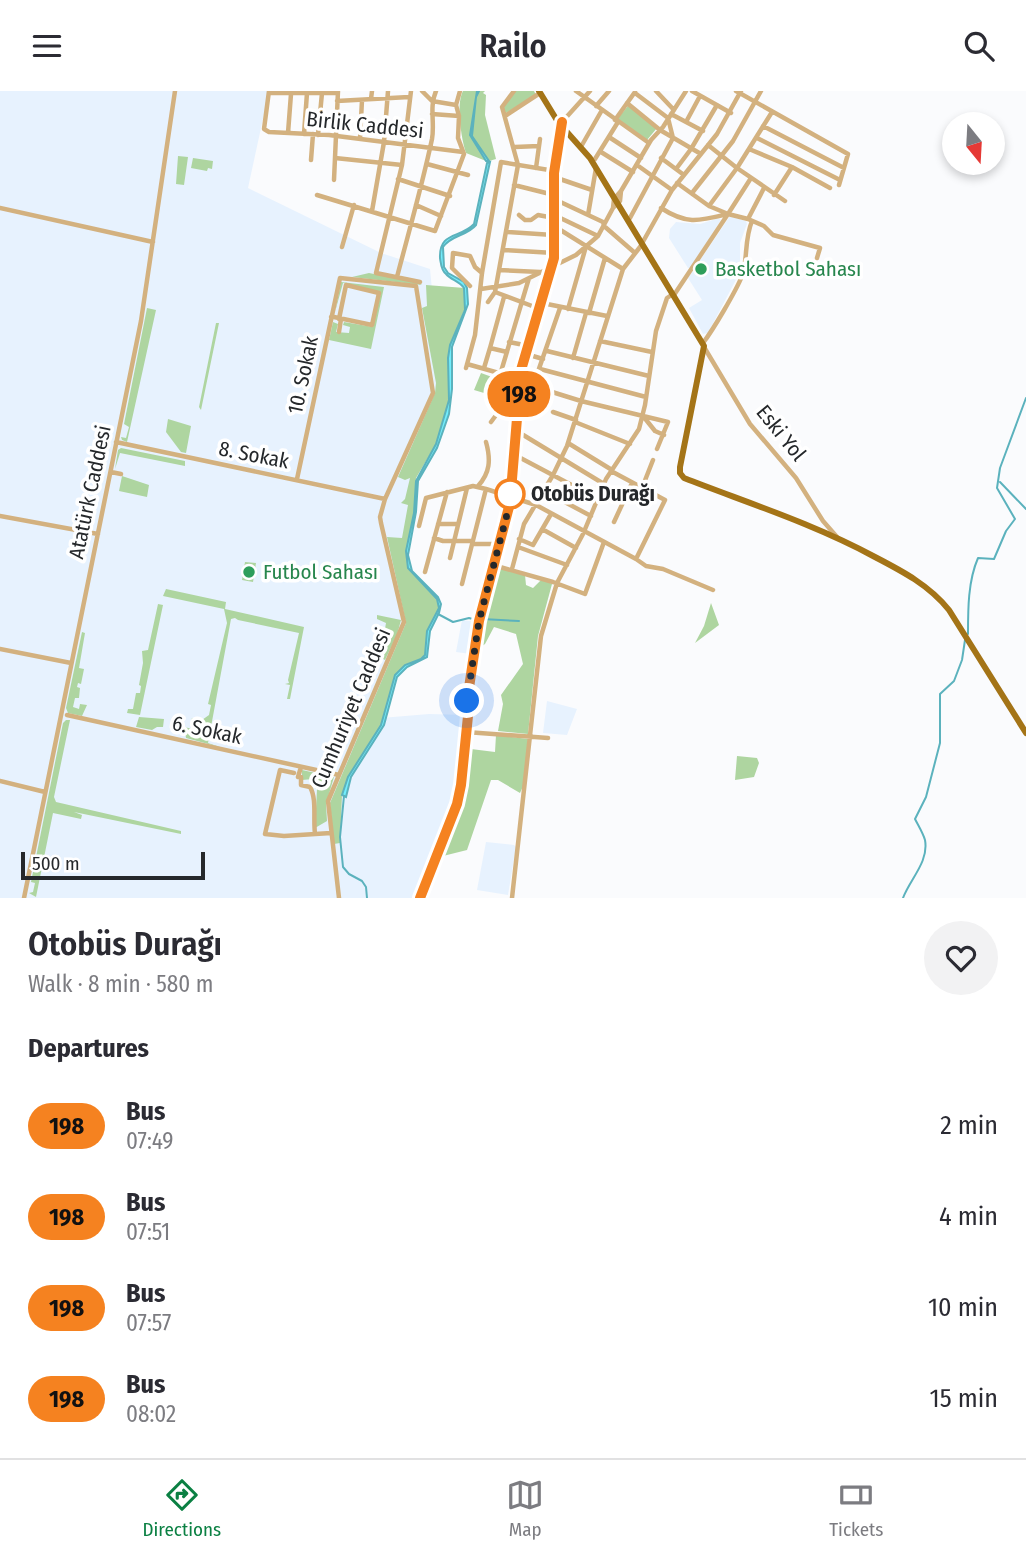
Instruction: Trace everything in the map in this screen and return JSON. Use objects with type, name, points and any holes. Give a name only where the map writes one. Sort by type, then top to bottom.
[{"type":"main road","points":[[542,92],[617,200],[703,345],[680,473],[684,478],[838,537],[908,575],[939,598],[1026,733]]},
{"type":"main road","points":[[562,124],[595,159],[642,242]]},
{"type":"street","name":"Atatürk Caddesi","points":[[26,896],[141,321],[175,91]]},
{"type":"street","points":[[351,101],[352,91]]},
{"type":"street","points":[[371,100],[372,91]]},
{"type":"street","points":[[372,212],[384,142],[388,91]]},
{"type":"street","points":[[422,91],[432,101],[456,105]]},
{"type":"street","points":[[397,277],[427,164],[433,129],[432,101],[436,91]]},
{"type":"street","points":[[317,195],[435,232],[459,173],[463,152],[458,138],[460,116],[456,105],[460,91]]},
{"type":"street","points":[[488,302],[495,289],[508,232],[518,165],[502,104],[514,91]]},
{"type":"street","points":[[576,91],[649,143]]},
{"type":"street","points":[[420,898],[457,804],[461,785],[470,678],[479,621],[510,497],[520,380],[554,253],[554,174],[562,124],[590,91]]},
{"type":"street","points":[[582,145],[609,91]]},
{"type":"street","points":[[630,218],[673,138],[671,114],[656,91]]},
{"type":"street","points":[[481,289],[495,289],[528,278],[576,255],[598,236],[649,143],[686,91]]},
{"type":"street","points":[[692,91],[731,113]]},
{"type":"street","points":[[691,193],[733,141],[761,91]]},
{"type":"street","points":[[269,92],[338,92],[334,180]]},
{"type":"street","name":"Birlik Caddesi","points":[[269,92],[264,129],[269,132],[337,136],[463,152]]},
{"type":"street","points":[[505,116],[542,92]]},
{"type":"street","points":[[595,159],[635,92],[702,131]]},
{"type":"street","points":[[512,569],[524,524],[554,475],[568,443],[623,269],[672,190],[731,113],[739,92],[754,103],[848,154],[840,183],[756,138]]},
{"type":"street","points":[[304,134],[307,93]]},
{"type":"street","points":[[312,160],[322,93]]},
{"type":"street","points":[[288,133],[291,94]]},
{"type":"street","points":[[337,101],[387,99],[410,94],[406,144],[376,273],[419,282]]},
{"type":"street","points":[[686,122],[701,96]]},
{"type":"street","points":[[360,139],[362,100]]},
{"type":"street","points":[[627,103],[660,130],[701,155]]},
{"type":"street","points":[[676,169],[717,105]]},
{"type":"street","points":[[709,206],[737,168],[772,111]]},
{"type":"street","points":[[432,114],[460,116]]},
{"type":"street","points":[[763,126],[844,168]]},
{"type":"street","points":[[609,137],[641,158]]},
{"type":"street","points":[[536,168],[540,139]]},
{"type":"street","points":[[708,145],[785,201]]},
{"type":"street","points":[[515,147],[539,146]]},
{"type":"street","points":[[749,149],[792,167],[830,188]]},
{"type":"street","points":[[601,152],[633,171]]},
{"type":"street","points":[[335,157],[402,165]]},
{"type":"street","points":[[661,159],[684,175]]},
{"type":"street","points":[[592,190],[536,168],[501,162],[482,273],[475,335],[466,366],[484,368],[581,401],[668,422],[657,449]]},
{"type":"street","points":[[427,164],[468,175]]},
{"type":"street","points":[[637,165],[672,190]]},
{"type":"street","points":[[774,195],[792,167]]},
{"type":"street","points":[[587,215],[596,168]]},
{"type":"street","points":[[512,898],[541,636],[557,583],[584,532],[604,484],[630,444],[643,415],[656,331],[667,298],[674,294],[751,178]]},
{"type":"street","points":[[398,179],[450,196]]},
{"type":"street","points":[[677,183],[709,206],[764,226],[773,235],[820,249],[817,258]]},
{"type":"street","points":[[514,185],[554,197],[603,222],[604,226],[635,253]]},
{"type":"street","points":[[703,345],[743,274],[750,220],[764,188]]},
{"type":"street","points":[[342,247],[354,205]]},
{"type":"street","points":[[416,205],[441,216]]},
{"type":"street","points":[[0,208],[153,242]]},
{"type":"street","points":[[661,208],[676,218],[690,221],[728,214]]},
{"type":"street","points":[[519,215],[525,220],[531,220],[538,215],[554,217],[598,236]]},
{"type":"street","points":[[554,226],[623,269]]},
{"type":"street","points":[[508,232],[553,235]]},
{"type":"street","points":[[568,309],[586,247]]},
{"type":"street","points":[[504,250],[554,253]]},
{"type":"street","points":[[470,286],[452,268],[453,253],[470,256],[475,267],[482,273]]},
{"type":"street","points":[[573,358],[605,258]]},
{"type":"street","points":[[499,270],[541,272]]},
{"type":"street","name":"10. Sokak","points":[[296,479],[340,278]]},
{"type":"street","name":"Cumhuriyet Caddesi","points":[[339,898],[328,801],[404,622],[381,514],[385,499],[433,390],[416,286],[340,278]]},
{"type":"street","points":[[500,375],[528,278]]},
{"type":"street","points":[[331,317],[340,319],[372,325],[379,293],[346,285],[340,319],[338,332]]},
{"type":"street","points":[[495,289],[504,297],[540,309]]},
{"type":"street","points":[[484,368],[504,297]]},
{"type":"street","points":[[542,303],[607,316]]},
{"type":"street","points":[[533,386],[560,307]]},
{"type":"street","points":[[600,341],[652,352]]},
{"type":"street","points":[[509,342],[528,346]]},
{"type":"street","name":"Eski Yol","points":[[703,345],[750,424],[796,478],[823,521],[838,537]]},
{"type":"street","points":[[490,348],[507,352]]},
{"type":"street","points":[[547,351],[649,376]]},
{"type":"street","points":[[526,354],[543,359]]},
{"type":"street","points":[[540,369],[646,397]]},
{"type":"street","points":[[491,422],[505,403],[518,401]]},
{"type":"street","points":[[553,412],[630,444]]},
{"type":"street","points":[[643,415],[654,431],[664,435]]},
{"type":"street","points":[[515,430],[604,484]]},
{"type":"street","name":"8. Sokak","points":[[116,442],[385,499]]},
{"type":"street","points":[[477,487],[486,478],[489,464],[486,442]]},
{"type":"street","points":[[568,443],[611,471],[665,499],[636,559]]},
{"type":"street","points":[[513,454],[598,499]]},
{"type":"street","points":[[642,488],[653,460]]},
{"type":"street","points":[[111,472],[121,474]]},
{"type":"street","points":[[614,522],[632,483]]},
{"type":"street","points":[[450,558],[467,487]]},
{"type":"street","points":[[419,526],[426,498],[467,487],[477,487],[536,505],[646,566],[663,569],[713,590]]},
{"type":"street","points":[[463,584],[486,489]]},
{"type":"street","points":[[544,491],[591,516]]},
{"type":"street","points":[[425,572],[447,492]]},
{"type":"street","points":[[520,539],[533,545],[551,514]]},
{"type":"street","points":[[0,516],[98,534]]},
{"type":"street","points":[[438,524],[457,524]]},
{"type":"street","points":[[542,529],[576,548]]},
{"type":"street","points":[[434,538],[454,542],[499,544]]},
{"type":"street","points":[[494,565],[585,594],[604,542]]},
{"type":"street","points":[[517,547],[567,565]]},
{"type":"street","points":[[0,649],[72,663]]},
{"type":"street","points":[[60,720],[67,715],[62,708]]},
{"type":"street","name":"6. Sokak","points":[[67,715],[339,775]]},
{"type":"street","points":[[466,731],[548,738]]},
{"type":"street","points":[[301,767],[298,777],[301,777],[301,785],[310,787],[314,794],[312,813],[315,834]]},
{"type":"street","points":[[294,773],[280,770],[265,834],[284,836],[331,833]]},
{"type":"street","points":[[0,781],[45,792]]},
{"type":"shaded area","points":[[0,91],[269,91],[248,188],[381,253],[430,269],[442,393],[415,461],[402,549],[410,593],[426,598],[381,718],[429,714],[467,715],[458,791],[417,898],[0,898]]},
{"type":"shaded area","points":[[730,216],[746,221],[747,224],[740,243],[740,272],[708,333],[703,334],[689,308],[702,300],[688,278]]},
{"type":"shaded area","points":[[719,218],[721,220],[688,268],[669,238],[670,229],[676,222],[700,224]]},
{"type":"shaded area","points":[[462,620],[476,622],[471,654],[456,652]]},
{"type":"shaded area","points":[[547,701],[577,709],[567,735],[543,733]]},
{"type":"shaded area","points":[[486,842],[516,847],[508,895],[477,890]]},
{"type":"green space","points":[[463,91],[477,91],[470,135],[486,161],[466,153],[460,112]]},
{"type":"green space","points":[[479,91],[485,91],[483,93],[486,95],[485,115],[496,159],[489,161],[472,137]]},
{"type":"green space","points":[[516,91],[534,91],[536,95],[504,114],[504,105]]},
{"type":"green space","points":[[628,106],[657,128],[647,140],[617,119]]},
{"type":"green space","points":[[178,156],[188,157],[184,185],[176,184]]},
{"type":"green space","points":[[193,158],[213,161],[212,169],[208,168],[207,171],[191,168]]},
{"type":"green space","points":[[369,273],[418,283],[422,285],[352,277]]},
{"type":"green space","points":[[341,282],[384,287],[371,349],[329,340],[333,322],[338,324],[336,332],[349,333],[350,327],[343,325],[344,322],[373,327],[381,292],[343,283],[335,312]]},
{"type":"green space","points":[[426,285],[465,288],[466,306],[450,345],[449,400],[436,444],[416,478],[414,513],[406,551],[408,568],[437,599],[439,608],[427,631],[425,655],[405,665],[395,675],[381,725],[348,777],[342,795],[340,843],[334,844],[330,803],[406,623],[387,537],[402,538],[408,505],[401,503],[405,499],[410,478],[405,480],[398,477],[435,393],[436,383],[422,308],[427,306]]},
{"type":"green space","points":[[147,308],[156,310],[127,442],[121,437],[126,438],[129,427],[124,424]]},
{"type":"green space","points":[[216,323],[219,323],[201,410],[199,407]]},
{"type":"green space","points":[[481,373],[492,377],[484,393],[474,390]]},
{"type":"green space","points":[[168,419],[191,426],[186,453],[181,452],[166,432]]},
{"type":"green space","points":[[121,448],[185,461],[185,466],[120,453],[115,469],[118,450]]},
{"type":"green space","points":[[122,476],[149,485],[147,497],[119,491]]},
{"type":"green space","name":"Futbol Sahası","points":[[245,562],[256,563],[253,582],[242,580]]},
{"type":"green space","points":[[495,567],[525,575],[526,585],[533,588],[542,579],[552,584],[538,636],[528,734],[498,731],[503,704],[501,695],[523,664],[516,634],[494,627],[485,644],[478,649],[481,619]]},
{"type":"green space","points":[[166,589],[226,602],[225,609],[304,627],[290,699],[287,699],[290,685],[285,684],[289,683],[299,633],[231,619],[208,743],[223,748],[186,738],[185,732],[171,729],[173,719],[176,719],[175,725],[193,729],[195,722],[191,721],[192,718],[202,720],[209,715],[211,705],[208,704],[227,623],[224,609],[163,596]]},
{"type":"green space","points":[[711,603],[719,625],[695,643],[704,626]]},
{"type":"green space","points":[[158,604],[163,605],[140,715],[127,713],[128,709],[133,709],[136,693],[140,693],[142,651],[148,650]]},
{"type":"green space","points":[[377,615],[401,620],[385,660],[380,657],[386,623],[377,619]]},
{"type":"green space","points":[[82,632],[85,633],[79,668],[84,669],[81,684],[78,683],[77,687],[80,688],[79,698],[75,698],[73,707],[79,709],[80,704],[87,705],[82,716],[68,713],[66,708]]},
{"type":"green space","points":[[139,717],[164,719],[163,727],[152,730],[136,727]]},
{"type":"green space","points":[[70,720],[54,797],[56,802],[181,831],[181,834],[74,812],[82,815],[81,819],[53,813],[36,897],[29,893],[33,892],[35,883],[31,882],[63,723]]},
{"type":"green space","points":[[496,735],[528,739],[524,784],[520,793],[498,780],[491,780],[467,850],[439,857],[460,804],[471,749],[495,752]]},
{"type":"green space","points":[[737,756],[757,758],[759,763],[754,777],[735,780]]},
{"type":"green space","points":[[302,770],[334,777],[326,804],[327,821],[315,828],[317,789],[313,779],[302,780]]},
{"type":"water","points":[[476,98],[472,136],[489,161],[486,161],[470,135]]},
{"type":"water","points":[[490,162],[476,225],[443,247],[444,267],[448,273],[464,282],[468,304],[452,347],[449,414],[437,448],[418,481],[416,512],[408,555],[412,571],[438,597],[441,604],[439,613],[430,631],[427,657],[407,667],[397,677],[384,725],[351,777],[346,797],[342,795],[348,777],[381,725],[395,675],[405,665],[425,655],[427,631],[439,608],[437,599],[408,568],[406,551],[414,513],[416,481],[436,444],[449,400],[450,345],[465,310],[464,288],[443,271],[441,249],[447,239],[474,224],[487,163]]},
{"type":"waterway","points":[[968,634],[970,586],[978,558],[994,559],[1006,531],[1015,519],[997,488],[1000,468],[1026,398]]},
{"type":"waterway","points":[[1000,482],[1026,509]]},
{"type":"waterway","points":[[438,614],[453,622],[469,618],[476,620]]},
{"type":"waterway","points":[[482,619],[519,621]]},
{"type":"waterway","points":[[903,898],[924,856],[925,840],[915,819],[926,797],[940,743],[940,694],[954,681],[962,660],[965,640]]},
{"type":"waterway","points":[[344,796],[340,837],[343,867],[362,881],[366,887],[367,898]]},
{"type":"bus line","name":"198","points":[[420,898],[457,804],[461,785],[467,701],[479,621],[510,503],[521,370],[554,258],[554,173],[562,122]]},
{"type":"place","name":"Basketbol Sahası","points":[[701,269]]},
{"type":"place","name":"Otobüs Durağı","points":[[510,494]]},
{"type":"place","name":"Futbol Sahası","points":[[249,572]]},
{"type":"route","points":[[467,701],[479,621],[510,503],[510,494]]}]
